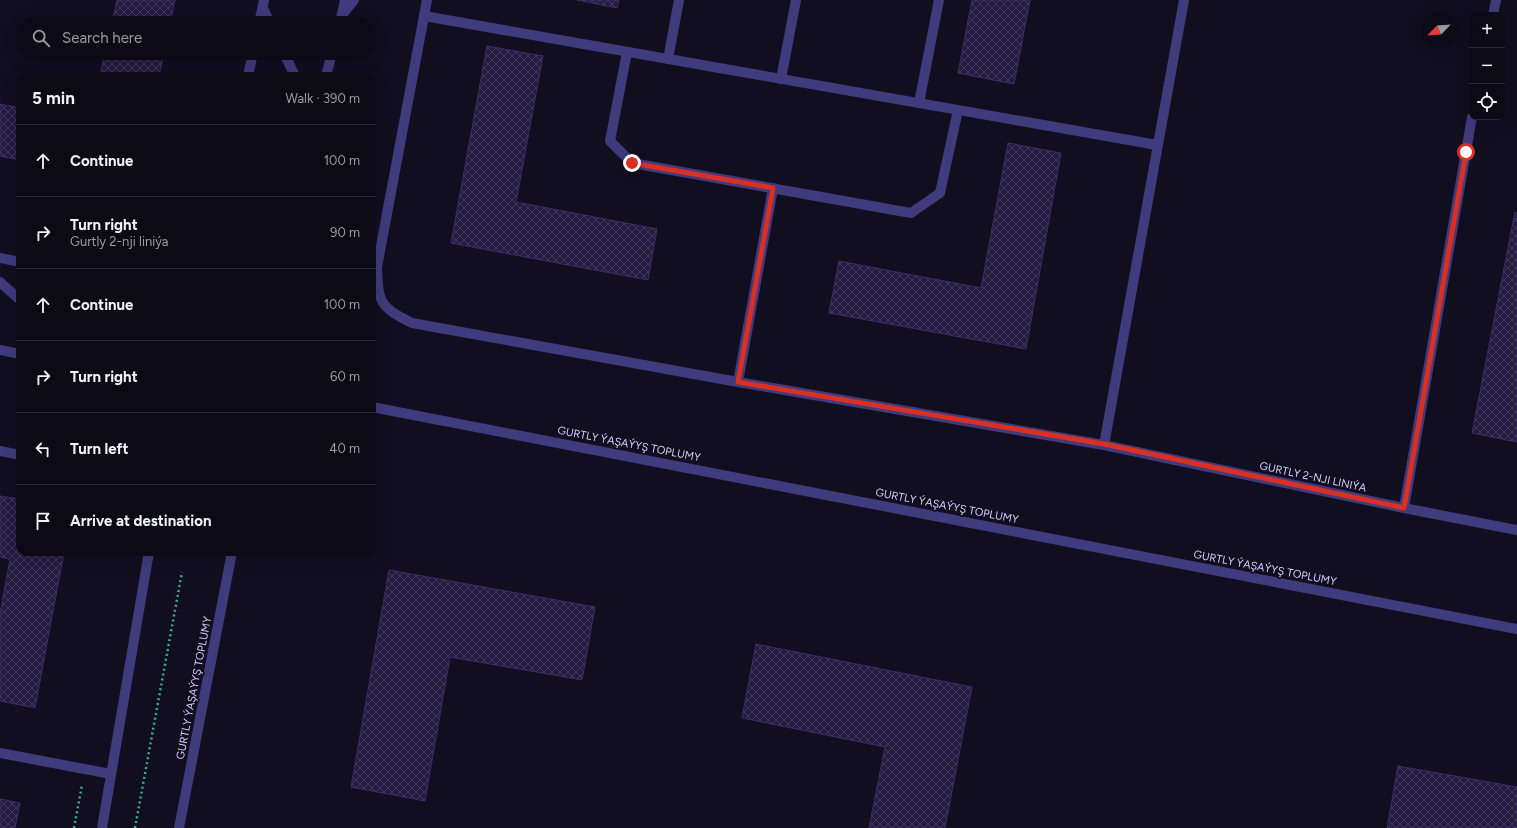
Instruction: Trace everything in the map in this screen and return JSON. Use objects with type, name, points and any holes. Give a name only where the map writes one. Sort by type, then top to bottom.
[{"type":"street","points":[[342,16],[345,0]]},
{"type":"street","points":[[343,16],[354,0]]},
{"type":"street","name":"GURTLY 2-NJI LINIÝA","points":[[427,0],[377,267],[378,294],[391,312],[412,323],[738,382],[1104,444],[1404,508],[1517,530]]},
{"type":"street","points":[[668,59],[679,0]]},
{"type":"street","points":[[781,79],[796,0]]},
{"type":"street","points":[[919,103],[939,0]]},
{"type":"street","points":[[1104,444],[1184,0]]},
{"type":"street","points":[[1494,12],[1496,0]]},
{"type":"street","points":[[261,16],[264,4]]},
{"type":"street","points":[[264,4],[268,16]]},
{"type":"street","points":[[424,16],[1157,145]]},
{"type":"street","points":[[627,52],[610,141],[632,163],[911,213],[940,193],[958,110]]},
{"type":"street","points":[[249,72],[251,60]]},
{"type":"street","points":[[287,60],[292,72]]},
{"type":"street","points":[[327,72],[330,60]]},
{"type":"street","points":[[1404,508],[1471,120]]},
{"type":"street","points":[[738,382],[773,188]]},
{"type":"street","points":[[0,258],[16,261]]},
{"type":"street","points":[[0,282],[16,296]]},
{"type":"street","points":[[0,350],[16,353]]},
{"type":"street","name":"GURTLY ÝAŞAÝYŞ TOPLUMY","points":[[376,408],[1517,629]]},
{"type":"street","points":[[0,451],[16,454]]},
{"type":"street","points":[[102,828],[148,556]]},
{"type":"street","name":"GURTLY ÝAŞAÝYŞ TOPLUMY","points":[[179,828],[231,556]]},
{"type":"street","points":[[0,753],[111,774]]},
{"type":"path","points":[[135,828],[182,572]]},
{"type":"path","points":[[74,828],[86,769]]},
{"type":"building","points":[[117,0],[175,0],[172,16],[114,16]]},
{"type":"building","points":[[577,0],[619,0],[617,8]]},
{"type":"building","points":[[972,0],[1030,0],[1014,84],[958,73]]},
{"type":"building","points":[[487,46],[543,56],[516,202],[657,229],[648,280],[451,243]]},
{"type":"building","points":[[103,60],[162,60],[160,72],[101,72]]},
{"type":"building","points":[[0,104],[16,107],[16,159],[0,156]]},
{"type":"building","points":[[1008,143],[1061,153],[1026,349],[829,313],[839,261],[981,288]]},
{"type":"building","points":[[1515,212],[1517,213],[1517,442],[1472,433]]},
{"type":"building","points":[[0,496],[16,498],[16,556],[63,556],[35,708],[0,701],[0,614],[10,559],[0,557]]},
{"type":"building","points":[[389,570],[595,607],[582,680],[450,657],[425,801],[351,787]]},
{"type":"building","points":[[756,644],[972,687],[945,828],[869,828],[885,747],[742,718]]},
{"type":"building","points":[[1398,766],[1517,787],[1517,828],[1387,828]]},
{"type":"building","points":[[0,799],[20,803],[15,828],[0,828]]},
{"type":"route","points":[[632,163],[773,188],[738,382],[1104,444],[1404,508],[1466,152]]}]
